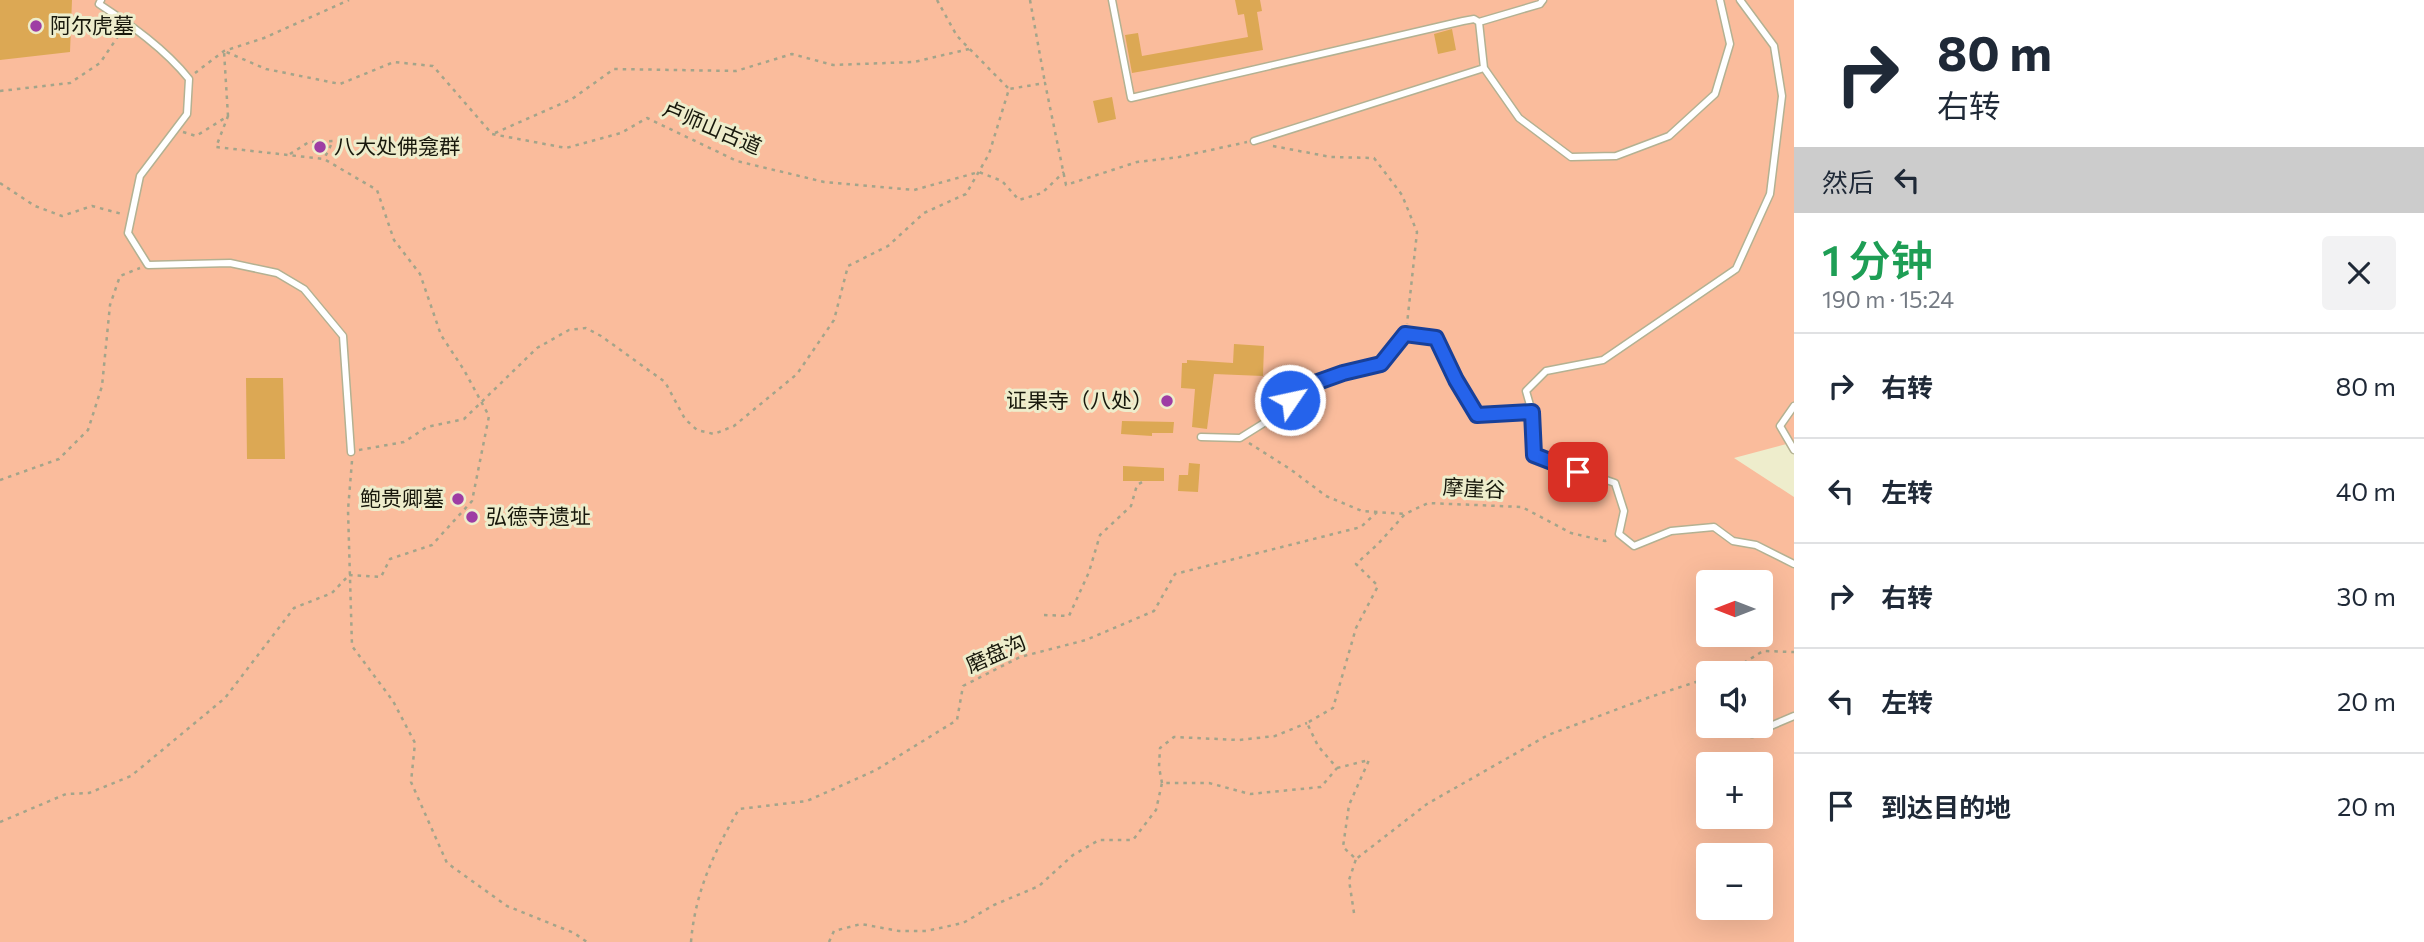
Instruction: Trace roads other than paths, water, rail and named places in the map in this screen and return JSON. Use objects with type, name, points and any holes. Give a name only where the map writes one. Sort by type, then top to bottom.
[{"type":"lane","points":[[101,0],[99,4],[127,23],[177,65],[189,79],[187,114],[139,176],[128,233],[148,265],[230,263],[277,273],[304,289],[343,336],[351,452]]},
{"type":"lane","points":[[1112,0],[1131,98],[1463,20],[1474,19],[1479,22],[1540,4],[1543,0]]},
{"type":"lane","points":[[1479,22],[1484,68],[1519,118],[1571,158],[1616,156],[1668,136],[1715,94],[1730,44],[1720,0]]},
{"type":"lane","points":[[1740,0],[1774,46],[1782,96],[1770,194],[1737,270],[1603,360],[1546,371],[1526,391],[1532,412],[1534,455],[1615,483],[1624,511],[1619,534],[1634,546],[1671,531],[1714,527],[1734,541],[1756,545],[1794,564]]},
{"type":"lane","points":[[1254,141],[1484,68]]},
{"type":"lane","points":[[1201,437],[1240,438],[1280,413],[1301,388],[1343,373],[1381,364],[1405,334],[1436,338],[1477,415],[1532,412]]},
{"type":"lane","points":[[1794,406],[1780,426],[1794,450]]},
{"type":"lane","points":[[1773,725],[1794,716]]},
{"type":"place","name":"阿尔虎墓","points":[[36,26]]},
{"type":"place","name":"八大处佛龛群","points":[[320,147]]},
{"type":"place","name":"证果寺（八处）","points":[[1167,401]]},
{"type":"place","name":"鲍贵卿墓","points":[[458,499]]},
{"type":"place","name":"弘德寺遗址","points":[[472,517]]}]
